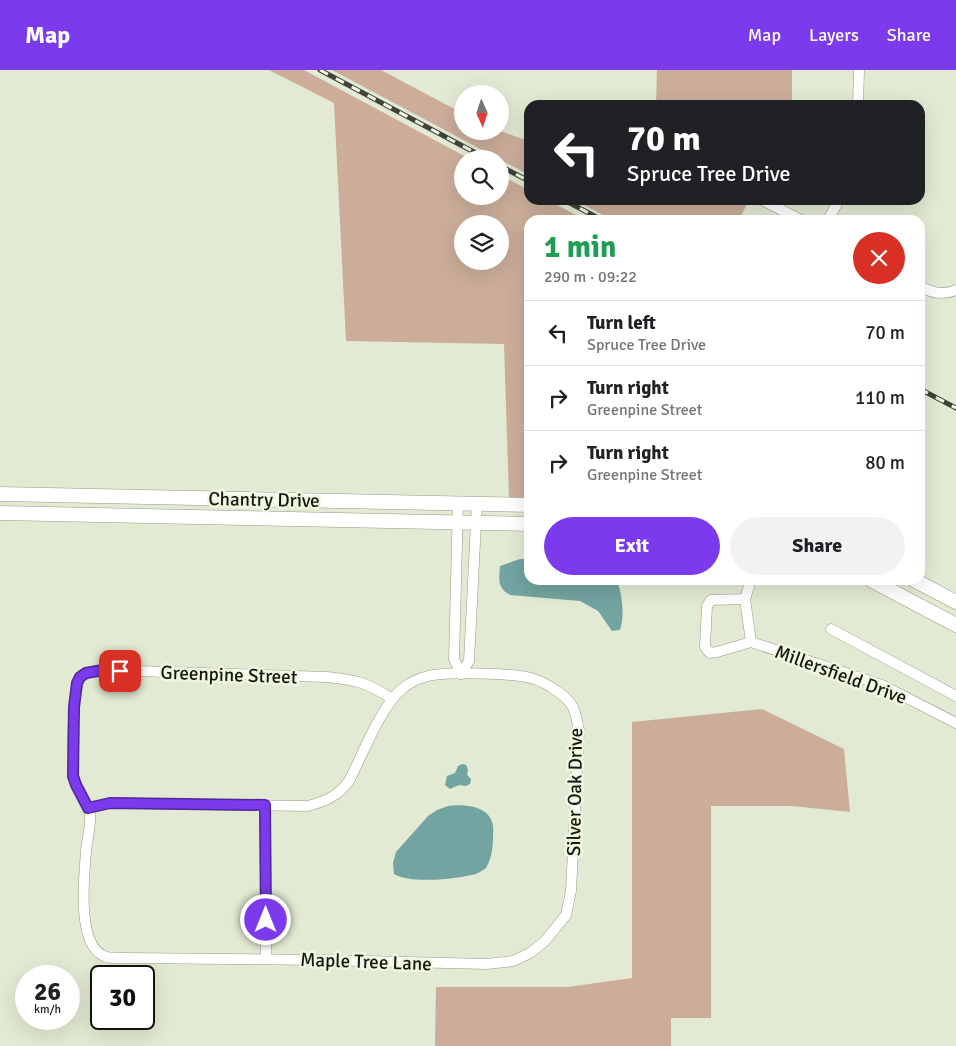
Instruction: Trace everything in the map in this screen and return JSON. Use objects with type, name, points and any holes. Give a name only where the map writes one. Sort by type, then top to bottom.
[{"type":"street","points":[[858,100],[859,70]]},
{"type":"street","points":[[772,205],[791,215]]},
{"type":"street","points":[[925,288],[934,292],[955,291]]},
{"type":"street","name":"Chantry Drive","points":[[0,494],[524,505]]},
{"type":"street","points":[[458,503],[454,660],[462,674]]},
{"type":"street","points":[[462,674],[469,661],[477,503]]},
{"type":"street","name":"Chantry Drive","points":[[0,513],[524,524]]},
{"type":"street","points":[[745,599],[711,600],[707,606],[705,647],[710,653],[751,642],[745,599],[749,585]]},
{"type":"street","points":[[880,585],[956,625]]},
{"type":"street","points":[[924,585],[956,602]]},
{"type":"street","points":[[831,629],[956,696]]},
{"type":"street","name":"Millersfield Drive","points":[[751,642],[882,685],[956,723]]},
{"type":"street","name":"Greenpine Street","points":[[88,808],[73,776],[77,683],[80,677],[86,673],[103,670],[327,677],[354,680],[371,686],[391,698]]},
{"type":"street","name":"Silver Oak Drive","points":[[391,698],[403,688],[425,676],[462,674],[534,678],[547,683],[572,704],[579,730],[572,891],[566,915],[545,940],[530,953],[514,960]]},
{"type":"street","points":[[88,808],[110,803],[308,806],[323,802],[343,790],[349,781],[391,698]]},
{"type":"street","points":[[265,805],[266,959]]},
{"type":"street","name":"Maple Tree Lane","points":[[88,808],[90,819],[86,852],[84,916],[90,942],[100,954],[106,957],[486,964],[514,960]]},
{"type":"shaded area","points":[[269,70],[304,70],[454,150],[454,205],[509,205],[509,180],[524,187],[524,205],[557,205],[576,215],[524,215],[524,499],[509,498],[504,344],[346,341],[334,103]]},
{"type":"shaded area","points":[[332,70],[381,70],[454,109],[454,135]]},
{"type":"shaded area","points":[[657,70],[792,70],[792,100],[656,100]]},
{"type":"shaded area","points":[[509,134],[524,139],[524,172],[509,164],[509,150],[482,150],[463,140],[509,140]]},
{"type":"shaded area","points":[[584,205],[746,205],[742,215],[603,215]]},
{"type":"shaded area","points":[[762,709],[844,749],[850,812],[792,806],[711,806],[711,1018],[671,1018],[671,1046],[435,1046],[436,987],[568,987],[632,978],[632,722]]},
{"type":"water","points":[[524,559],[524,585],[618,585],[622,605],[622,624],[620,630],[612,631],[598,611],[580,601],[510,595],[501,586],[500,566]]},
{"type":"water","points":[[466,765],[468,770],[467,775],[471,779],[470,784],[466,786],[459,785],[450,789],[445,785],[447,776],[455,773],[458,766]]},
{"type":"water","points":[[448,806],[473,807],[480,809],[489,816],[493,826],[493,842],[486,868],[474,875],[444,879],[410,879],[394,874],[393,863],[396,852],[428,816]]},
{"type":"railway","points":[[320,70],[470,150]]},
{"type":"railway","points":[[509,171],[524,178]]},
{"type":"railway","points":[[574,205],[592,215]]},
{"type":"railway","points":[[925,392],[956,408]]},
{"type":"route","points":[[120,671],[103,670],[86,673],[80,677],[77,683],[74,707],[73,776],[88,808],[110,803],[265,805],[266,920]]}]
